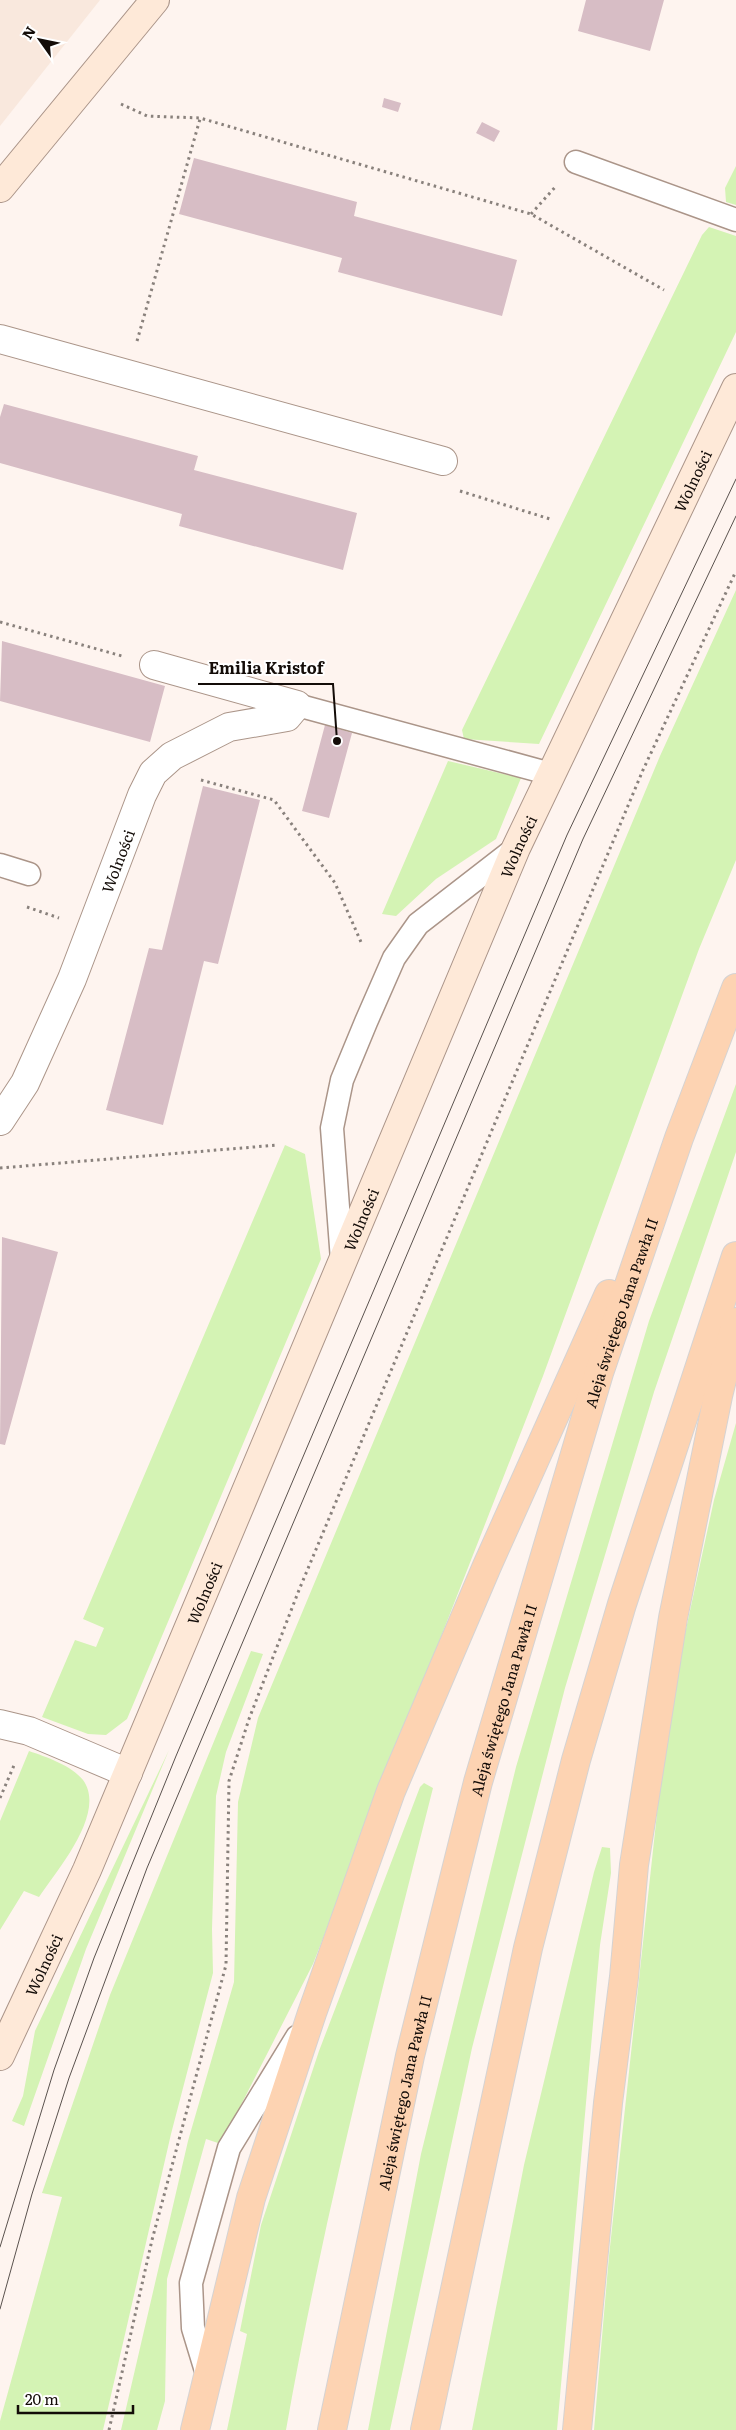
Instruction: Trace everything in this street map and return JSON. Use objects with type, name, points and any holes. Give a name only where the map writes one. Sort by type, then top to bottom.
[{"type":"main road","name":"Aleja świętego Jana Pawła II","points":[[332,2430],[410,2056],[478,1782],[599,1373],[679,1138],[736,988]]},
{"type":"main road","points":[[195,2430],[251,2198],[312,2013],[391,1791],[487,1566],[679,1138]]},
{"type":"main road","points":[[425,2430],[528,1948],[576,1760],[622,1604],[736,1256]]},
{"type":"main road","points":[[577,2430],[607,2113],[624,1977],[634,1865],[673,1618],[718,1396],[736,1322]]},
{"type":"street","points":[[1,187],[155,0]]},
{"type":"street","points":[[0,339],[442,461]]},
{"type":"street","name":"Wolności","points":[[0,2056],[52,1949],[128,1773],[516,848],[736,388]]},
{"type":"street","points":[[154,665],[297,705]]},
{"type":"street","name":"Wolności","points":[[0,1121],[25,1083],[72,979],[142,794],[154,773],[172,756],[229,726],[287,716],[297,705]]},
{"type":"street","points":[[0,1724],[29,1731],[128,1773]]},
{"type":"lane","points":[[576,162],[736,220]]},
{"type":"lane","points":[[297,705],[551,774]]},
{"type":"lane","points":[[342,1260],[332,1128],[342,1080],[366,1022],[394,958],[418,924],[516,848]]},
{"type":"lane","points":[[0,864],[29,874]]},
{"type":"lane","points":[[207,2374],[193,2328],[191,2283],[229,2148],[312,2013]]},
{"type":"path","points":[[121,104],[147,116],[200,118],[531,214],[664,290]]},
{"type":"path","points":[[127,374],[149,303],[200,118]]},
{"type":"path","points":[[531,214],[576,162]]},
{"type":"path","points":[[110,2430],[152,2240],[226,1965],[229,1781],[248,1719],[299,1590],[643,770],[736,571]]},
{"type":"path","points":[[0,622],[154,665]]},
{"type":"path","points":[[154,773],[173,772],[274,800],[335,883],[361,942]]},
{"type":"path","points":[[18,904],[91,929]]},
{"type":"path","points":[[0,1168],[278,1146]]},
{"type":"shaded area","points":[[0,0],[100,0],[0,126]]},
{"type":"green space","points":[[736,166],[736,205],[726,202],[725,188]]},
{"type":"green space","points":[[709,227],[736,236],[736,332],[539,744],[464,739],[462,730],[702,235]]},
{"type":"green space","points":[[736,590],[736,860],[699,949],[543,1376],[313,1964],[221,2144],[206,2139],[167,2279],[165,2401],[157,2430],[121,2430],[188,2141],[234,1982],[238,1802],[258,1718],[660,756]]},
{"type":"green space","points":[[448,761],[521,778],[496,839],[436,879],[396,916],[382,914]]},
{"type":"green space","points":[[736,1084],[736,1152],[654,1392],[565,1688],[472,2048],[390,2430],[368,2430],[421,2154],[516,1767],[649,1321]]},
{"type":"green space","points":[[285,1145],[305,1154],[321,1259],[127,1719],[106,1735],[88,1734],[42,1717],[75,1640],[96,1647],[104,1628],[83,1619]]},
{"type":"green space","points":[[736,1423],[736,2430],[594,2430],[609,2256],[668,1712],[714,1500]]},
{"type":"green space","points":[[251,1651],[263,1654],[226,1752],[216,1796],[212,1929],[213,1973],[171,2134],[103,2430],[0,2430],[0,2421],[62,2197],[42,2193],[110,1995]]},
{"type":"green space","points":[[169,1750],[86,1949],[24,2126],[12,2121],[23,2096],[35,2031]]},
{"type":"green space","points":[[29,1751],[58,1762],[78,1775],[83,1780],[89,1793],[89,1808],[77,1841],[39,1897],[24,1891],[0,1930],[0,1821]]},
{"type":"green space","points":[[424,1783],[433,1788],[335,2188],[317,2269],[286,2430],[227,2430],[247,2334],[240,2331],[261,2225],[319,2051],[420,1787]]},
{"type":"green space","points":[[602,1847],[610,1848],[611,1873],[600,1945],[557,2430],[472,2430],[524,2165],[594,1872]]},
{"type":"building","points":[[586,0],[664,0],[650,51],[578,31]]},
{"type":"building","points":[[384,98],[401,103],[398,112],[382,107]]},
{"type":"building","points":[[482,122],[500,131],[494,142],[476,133]]},
{"type":"building","points":[[194,158],[357,202],[354,216],[517,260],[502,316],[338,272],[342,258],[179,214]]},
{"type":"building","points":[[4,404],[198,456],[194,470],[357,513],[343,570],[179,526],[182,514],[0,463],[0,417]]},
{"type":"building","points":[[2,641],[165,686],[150,742],[0,701]]},
{"type":"building","points":[[325,725],[352,733],[329,818],[302,811]]},
{"type":"building","points":[[203,786],[260,800],[218,964],[204,961],[163,1125],[106,1110],[149,948],[162,950]]},
{"type":"building","points":[[2,1237],[58,1252],[5,1445],[0,1444]]},
{"type":"tram line","points":[[0,2247],[54,2070],[94,1958],[176,1756],[567,835],[736,479]]},
{"type":"tram line","points":[[0,2309],[32,2194],[69,2078],[147,1868],[583,839],[736,516]]},
{"type":"place","name":"Emilia Kristof","points":[[337,741]]}]
